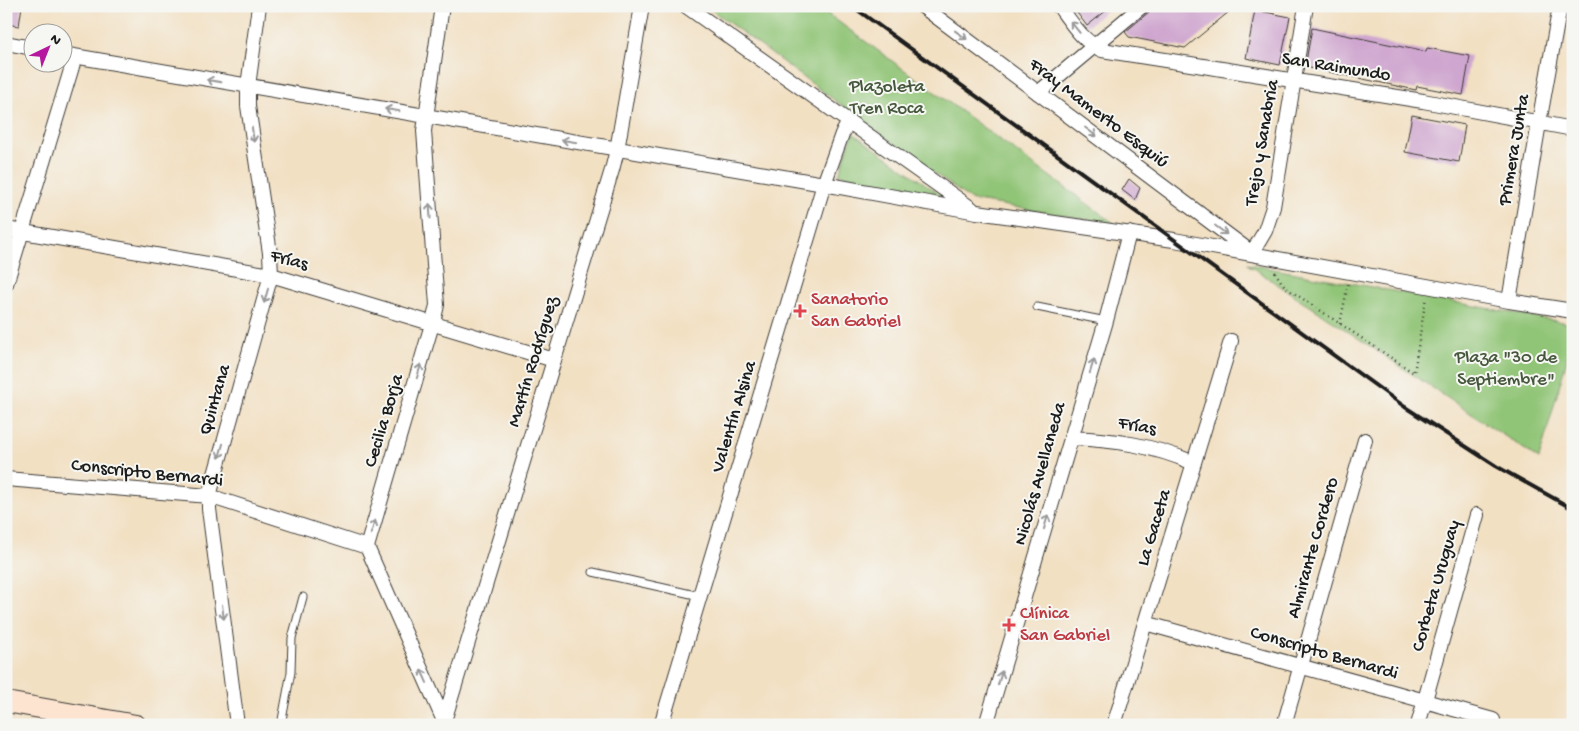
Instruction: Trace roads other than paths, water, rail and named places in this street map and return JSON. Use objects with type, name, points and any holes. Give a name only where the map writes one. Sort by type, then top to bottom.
[{"type":"street","name":"Quintana","points":[[237,725],[209,509],[209,496],[271,275],[270,253],[248,106],[248,86],[259,6]]},
{"type":"street","name":"Cecilia Borja","points":[[367,546],[434,323],[437,305],[424,131],[442,6]]},
{"type":"street","name":"Martín Rodríguez","points":[[445,723],[617,150],[642,6]]},
{"type":"street","points":[[686,6],[977,212]]},
{"type":"street","name":"Fray Mamerto Esquiú","points":[[922,6],[1252,253]]},
{"type":"street","points":[[1058,6],[1085,39],[1094,46]]},
{"type":"street","points":[[1038,93],[1142,6]]},
{"type":"street","name":"Trejo y Sanabria","points":[[1252,253],[1265,230],[1273,207],[1306,6]]},
{"type":"street","name":"Primera Junta","points":[[1509,301],[1560,6]]},
{"type":"street","points":[[6,43],[22,46]]},
{"type":"street","name":"San Raimundo","points":[[1094,46],[1102,50],[1423,101],[1573,129]]},
{"type":"street","points":[[72,57],[824,184],[977,212],[1129,233],[1252,253],[1509,301],[1573,311]]},
{"type":"street","points":[[6,284],[22,232],[65,72]]},
{"type":"street","name":"Valentín Alsina","points":[[661,725],[824,184],[842,134],[849,122]]},
{"type":"street","name":"Frías","points":[[6,229],[271,275],[554,360]]},
{"type":"street","name":"Nicolás Avellaneda","points":[[986,725],[1106,321],[1129,233]]},
{"type":"street","name":"La Gaceta","points":[[1114,725],[1231,341]]},
{"type":"street","name":"Frías","points":[[1071,438],[1100,439],[1140,445],[1172,454],[1194,463]]},
{"type":"street","name":"Almirante Cordero","points":[[1284,725],[1365,440]]},
{"type":"street","name":"Conscripto Bernardi","points":[[6,479],[209,496],[367,546]]},
{"type":"street","name":"Corbeta Uruguay","points":[[1418,725],[1477,515]]},
{"type":"street","points":[[367,546],[445,723]]},
{"type":"street","name":"Conscripto Bernardi","points":[[1145,623],[1493,720]]},
{"type":"street","points":[[6,702],[136,725]]},
{"type":"lane","points":[[1037,307],[1106,321]]},
{"type":"lane","points":[[593,572],[700,596]]},
{"type":"lane","points":[[281,725],[291,672],[292,638],[303,597]]},
{"type":"railway","points":[[852,6],[1405,407],[1496,466],[1573,509]]},
{"type":"place","name":"Sanatorio San Gabriel","points":[[800,311]]},
{"type":"place","name":"Clínica San Gabriel","points":[[1009,625]]},
{"type":"park label","name":"Plazoleta Tren Roca","points":[[887,98]]},
{"type":"park label","name":"Plaza \"30 de Septiembre\"","points":[[1506,369]]}]
